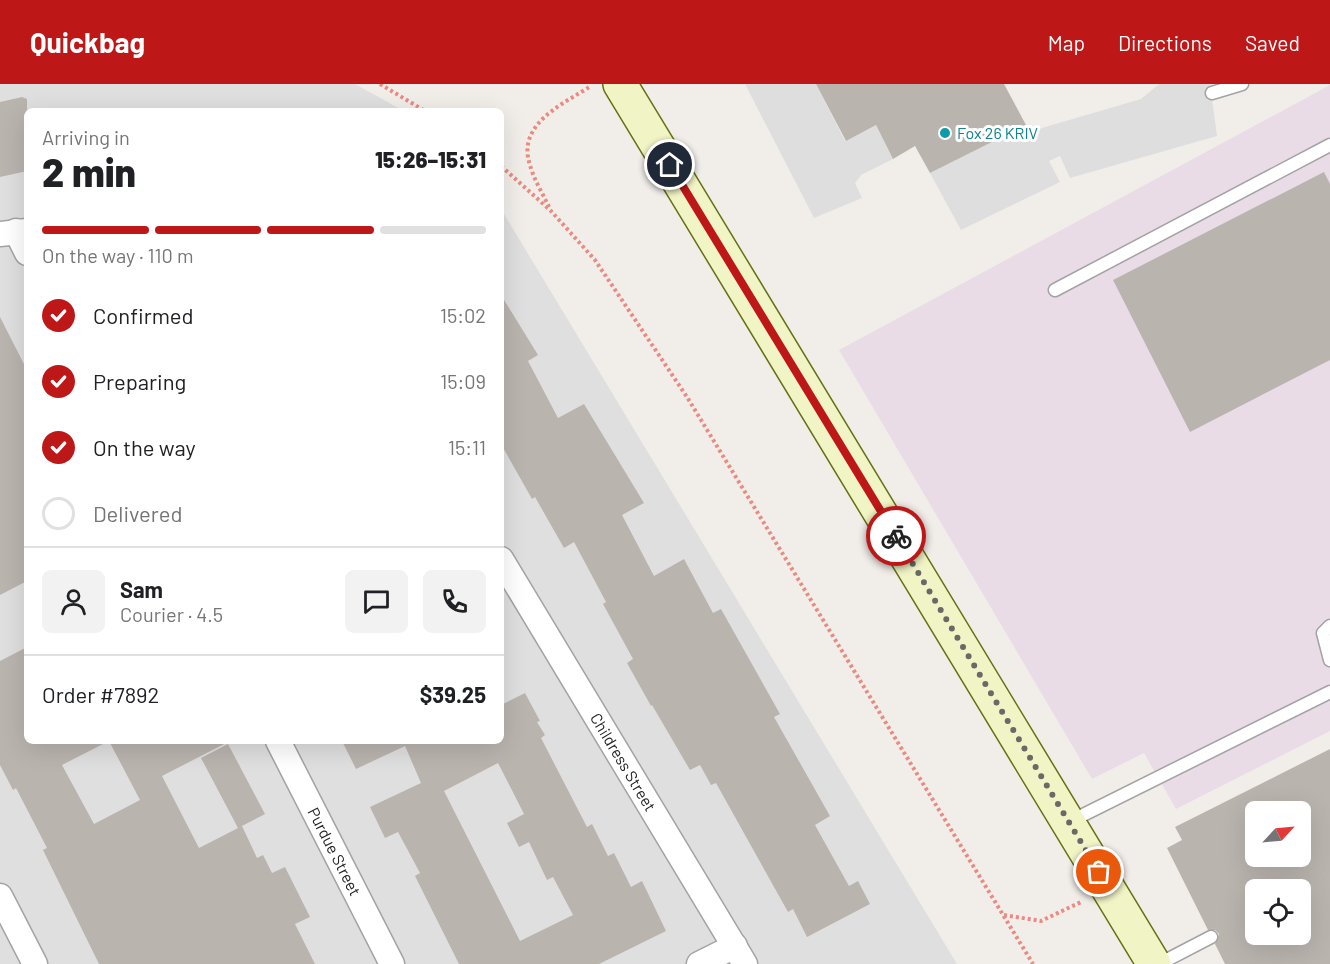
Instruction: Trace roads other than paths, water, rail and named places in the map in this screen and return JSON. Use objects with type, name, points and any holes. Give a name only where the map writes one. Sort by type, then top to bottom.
[{"type":"main road","points":[[620,84],[1156,964]]},
{"type":"street","points":[[14,232],[24,248]]},
{"type":"street","name":"Childress Street","points":[[504,564],[740,955]]},
{"type":"street","name":"Purdue Street","points":[[280,744],[392,964]]},
{"type":"street","points":[[0,896],[34,964]]},
{"type":"street","points":[[699,964],[740,955]]},
{"type":"lane","points":[[1212,93],[1242,84]]},
{"type":"lane","points":[[1055,290],[1330,146]]},
{"type":"lane","points":[[1330,627],[1323,633],[1330,660]]},
{"type":"lane","points":[[1068,822],[1330,692]]},
{"type":"lane","points":[[1156,964],[1211,937]]},
{"type":"place","name":"Fox 26 KRIV","points":[[945,133]]}]
